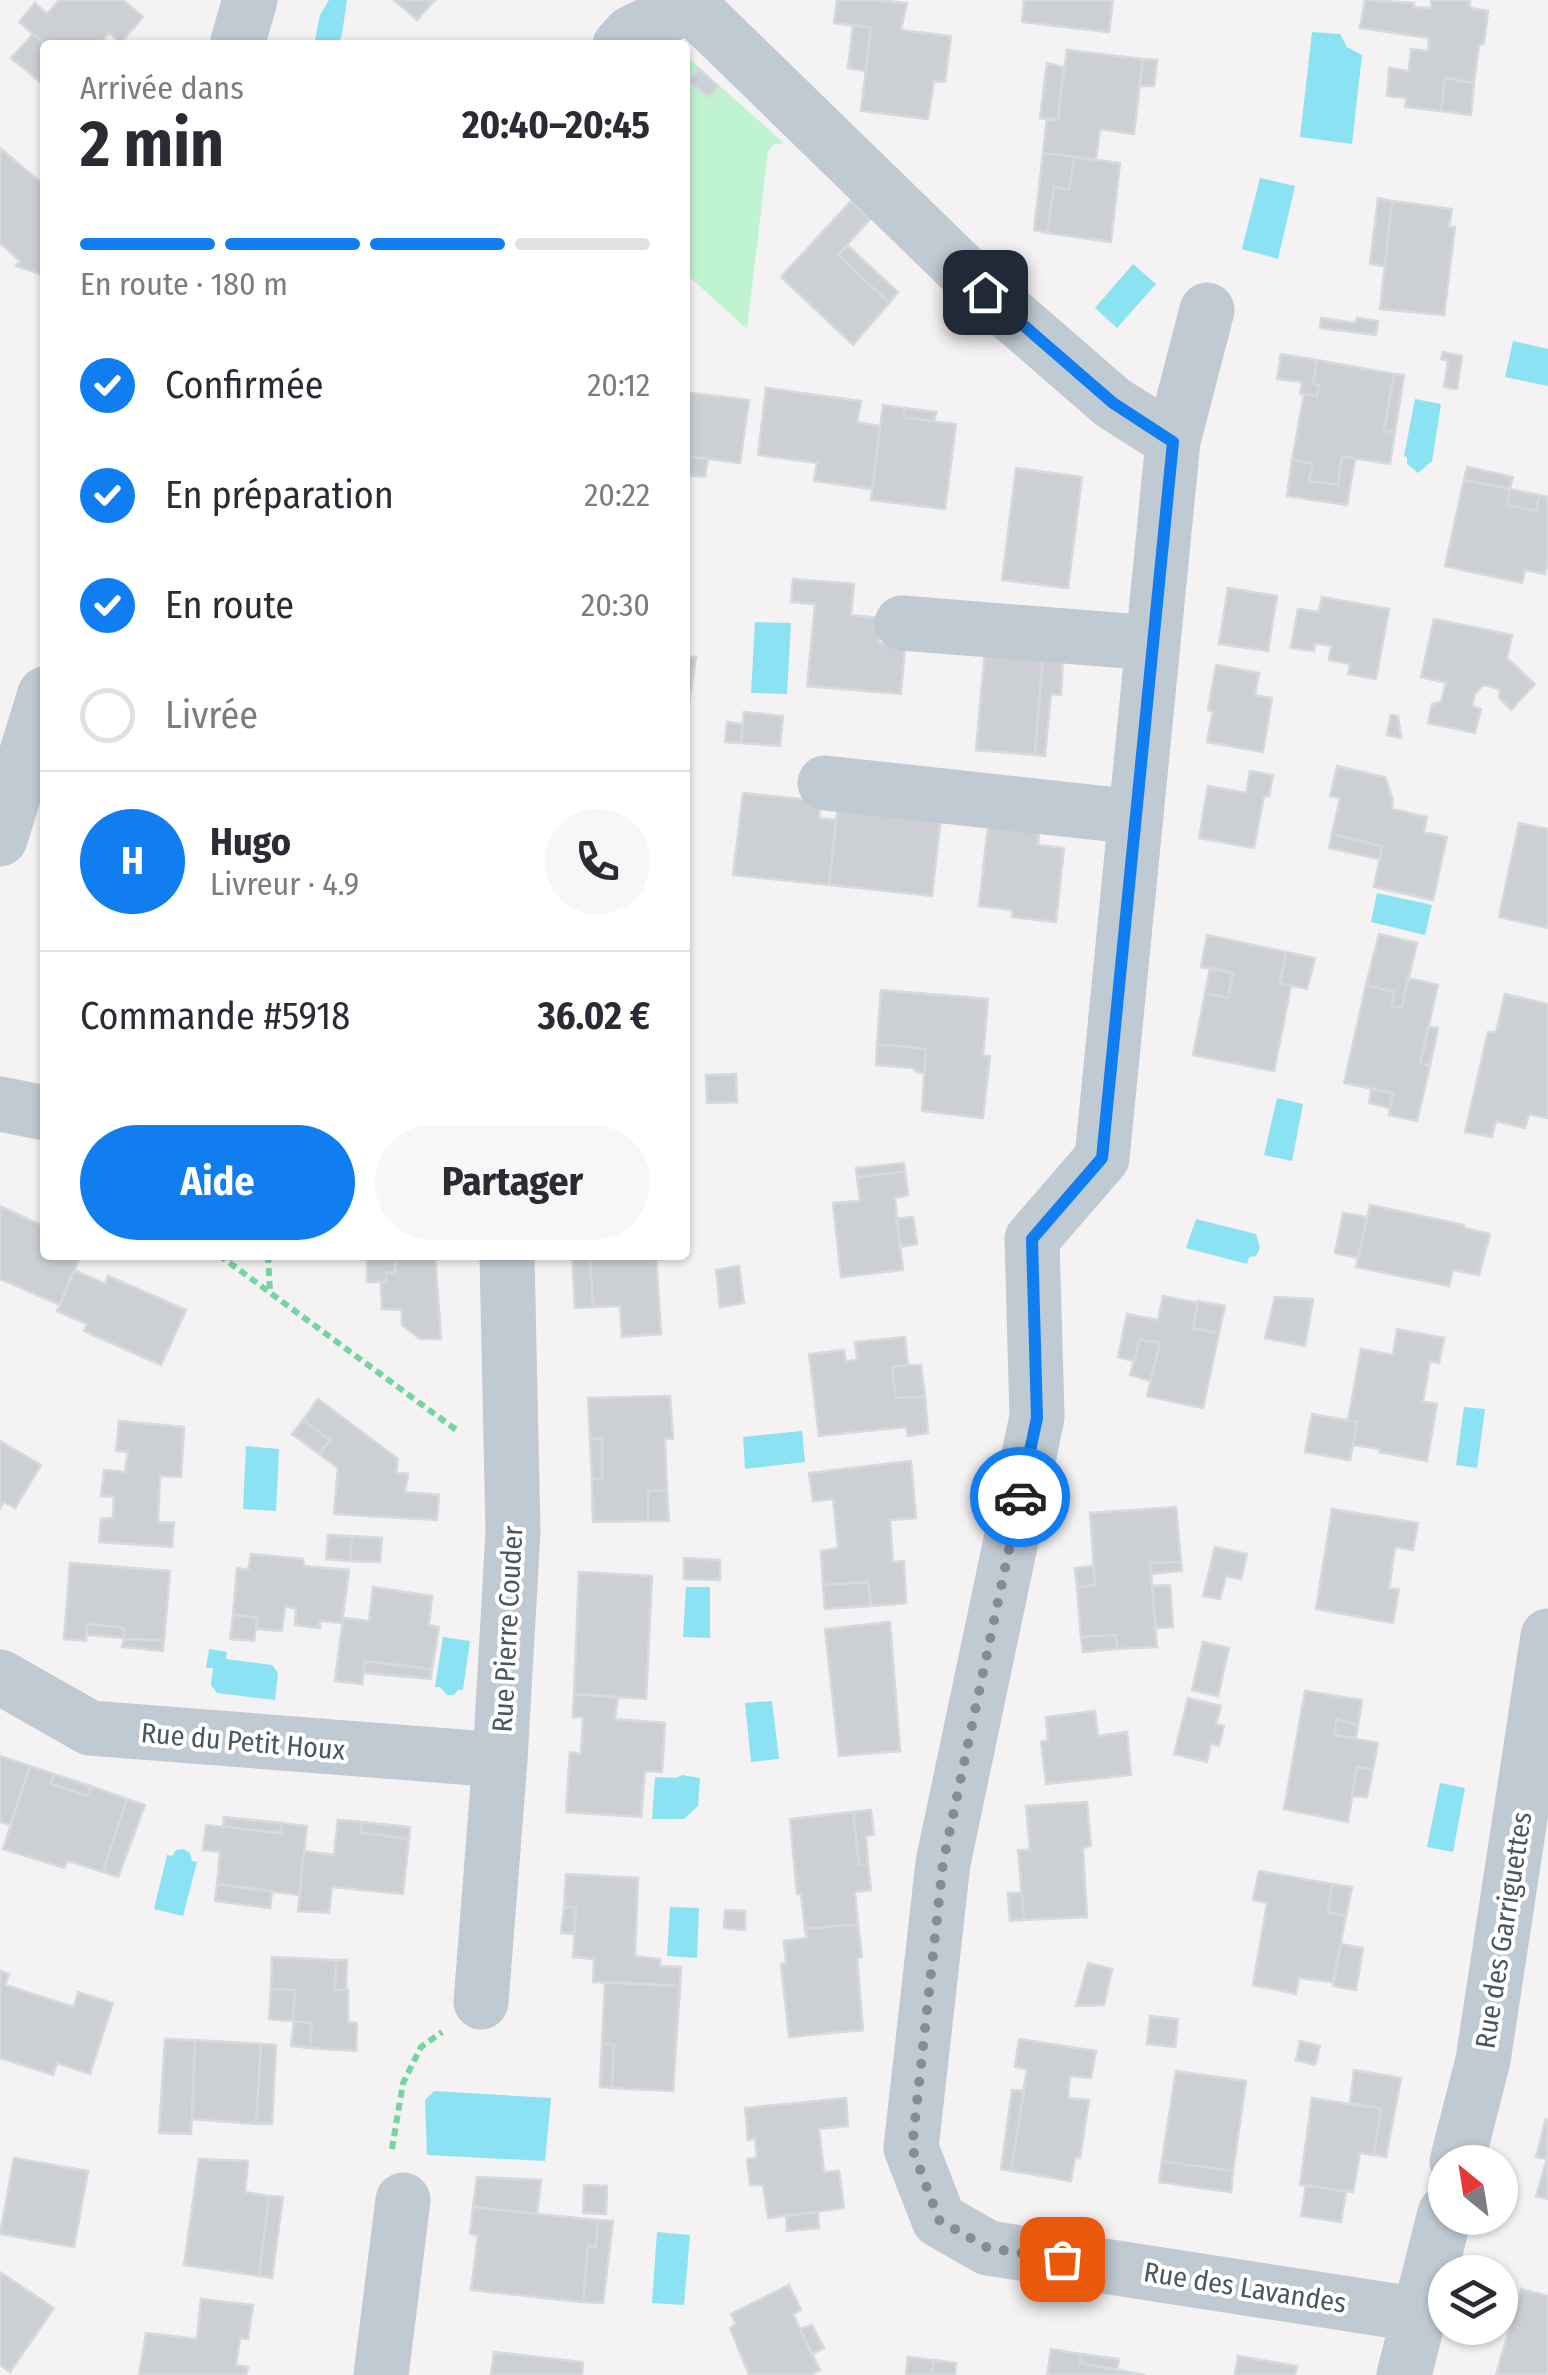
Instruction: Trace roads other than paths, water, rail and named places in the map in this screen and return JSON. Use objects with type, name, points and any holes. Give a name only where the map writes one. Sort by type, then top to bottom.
[{"type":"street","points":[[238,40],[250,0]]},
{"type":"street","points":[[624,40],[630,33],[692,2],[985,292],[1113,403],[1173,442]]},
{"type":"street","name":"Rue des Lavandes","points":[[1208,310],[1173,442],[1102,1158],[1032,1239],[1037,1418],[943,1863],[912,2148],[939,2220],[988,2248],[1420,2315]]},
{"type":"street","points":[[902,624],[1152,643]]},
{"type":"street","points":[[0,840],[40,710]]},
{"type":"street","points":[[825,783],[1136,817]]},
{"type":"street","points":[[0,1104],[40,1112]]},
{"type":"street","name":"Rue Pierre Couder","points":[[481,2002],[514,1532],[507,1260]]},
{"type":"street","name":"Rue des Garriguettes","points":[[1462,2145],[1483,2060],[1548,1636]]},
{"type":"street","name":"Rue du Petit Houx","points":[[0,1677],[90,1728],[500,1760]]},
{"type":"street","points":[[381,2375],[403,2200]]},
{"type":"street","points":[[1404,2375],[1440,2235]]},
{"type":"water","points":[[329,0],[347,0],[340,40],[315,40],[320,15]]},
{"type":"water","points":[[1312,32],[1340,34],[1347,47],[1362,55],[1352,144],[1300,137]]},
{"type":"water","points":[[1260,178],[1295,186],[1278,259],[1242,249]]},
{"type":"water","points":[[1133,264],[1156,284],[1117,328],[1095,308]]},
{"type":"water","points":[[1513,341],[1548,349],[1548,386],[1505,377]]},
{"type":"water","points":[[1415,399],[1441,404],[1432,461],[1418,473],[1404,456]]},
{"type":"water","points":[[755,622],[791,623],[787,694],[751,693]]},
{"type":"water","points":[[1377,893],[1432,905],[1425,935],[1371,922]]},
{"type":"water","points":[[1277,1098],[1303,1104],[1292,1161],[1264,1155]]},
{"type":"water","points":[[1196,1219],[1256,1234],[1260,1248],[1256,1256],[1249,1257],[1247,1264],[1186,1248]]},
{"type":"water","points":[[1464,1407],[1485,1409],[1477,1468],[1456,1465]]},
{"type":"water","points":[[802,1431],[805,1462],[745,1469],[743,1437]]},
{"type":"water","points":[[246,1446],[279,1449],[276,1511],[243,1509]]},
{"type":"water","points":[[686,1587],[710,1587],[710,1638],[683,1637]]},
{"type":"water","points":[[443,1637],[470,1641],[463,1690],[454,1695],[435,1687]]},
{"type":"water","points":[[209,1649],[227,1652],[226,1659],[272,1665],[278,1673],[275,1700],[217,1693],[211,1685],[213,1668],[206,1668]]},
{"type":"water","points":[[772,1701],[779,1759],[751,1762],[745,1703]]},
{"type":"water","points":[[655,1777],[700,1778],[698,1806],[684,1819],[652,1819]]},
{"type":"water","points":[[1440,1783],[1465,1788],[1453,1852],[1427,1847]]},
{"type":"water","points":[[183,1849],[197,1862],[183,1916],[154,1909],[167,1855]]},
{"type":"water","points":[[670,1907],[699,1908],[697,1958],[667,1956]]},
{"type":"water","points":[[434,2091],[551,2098],[545,2161],[427,2155],[425,2100]]},
{"type":"water","points":[[657,2232],[690,2235],[684,2305],[652,2303]]}]
